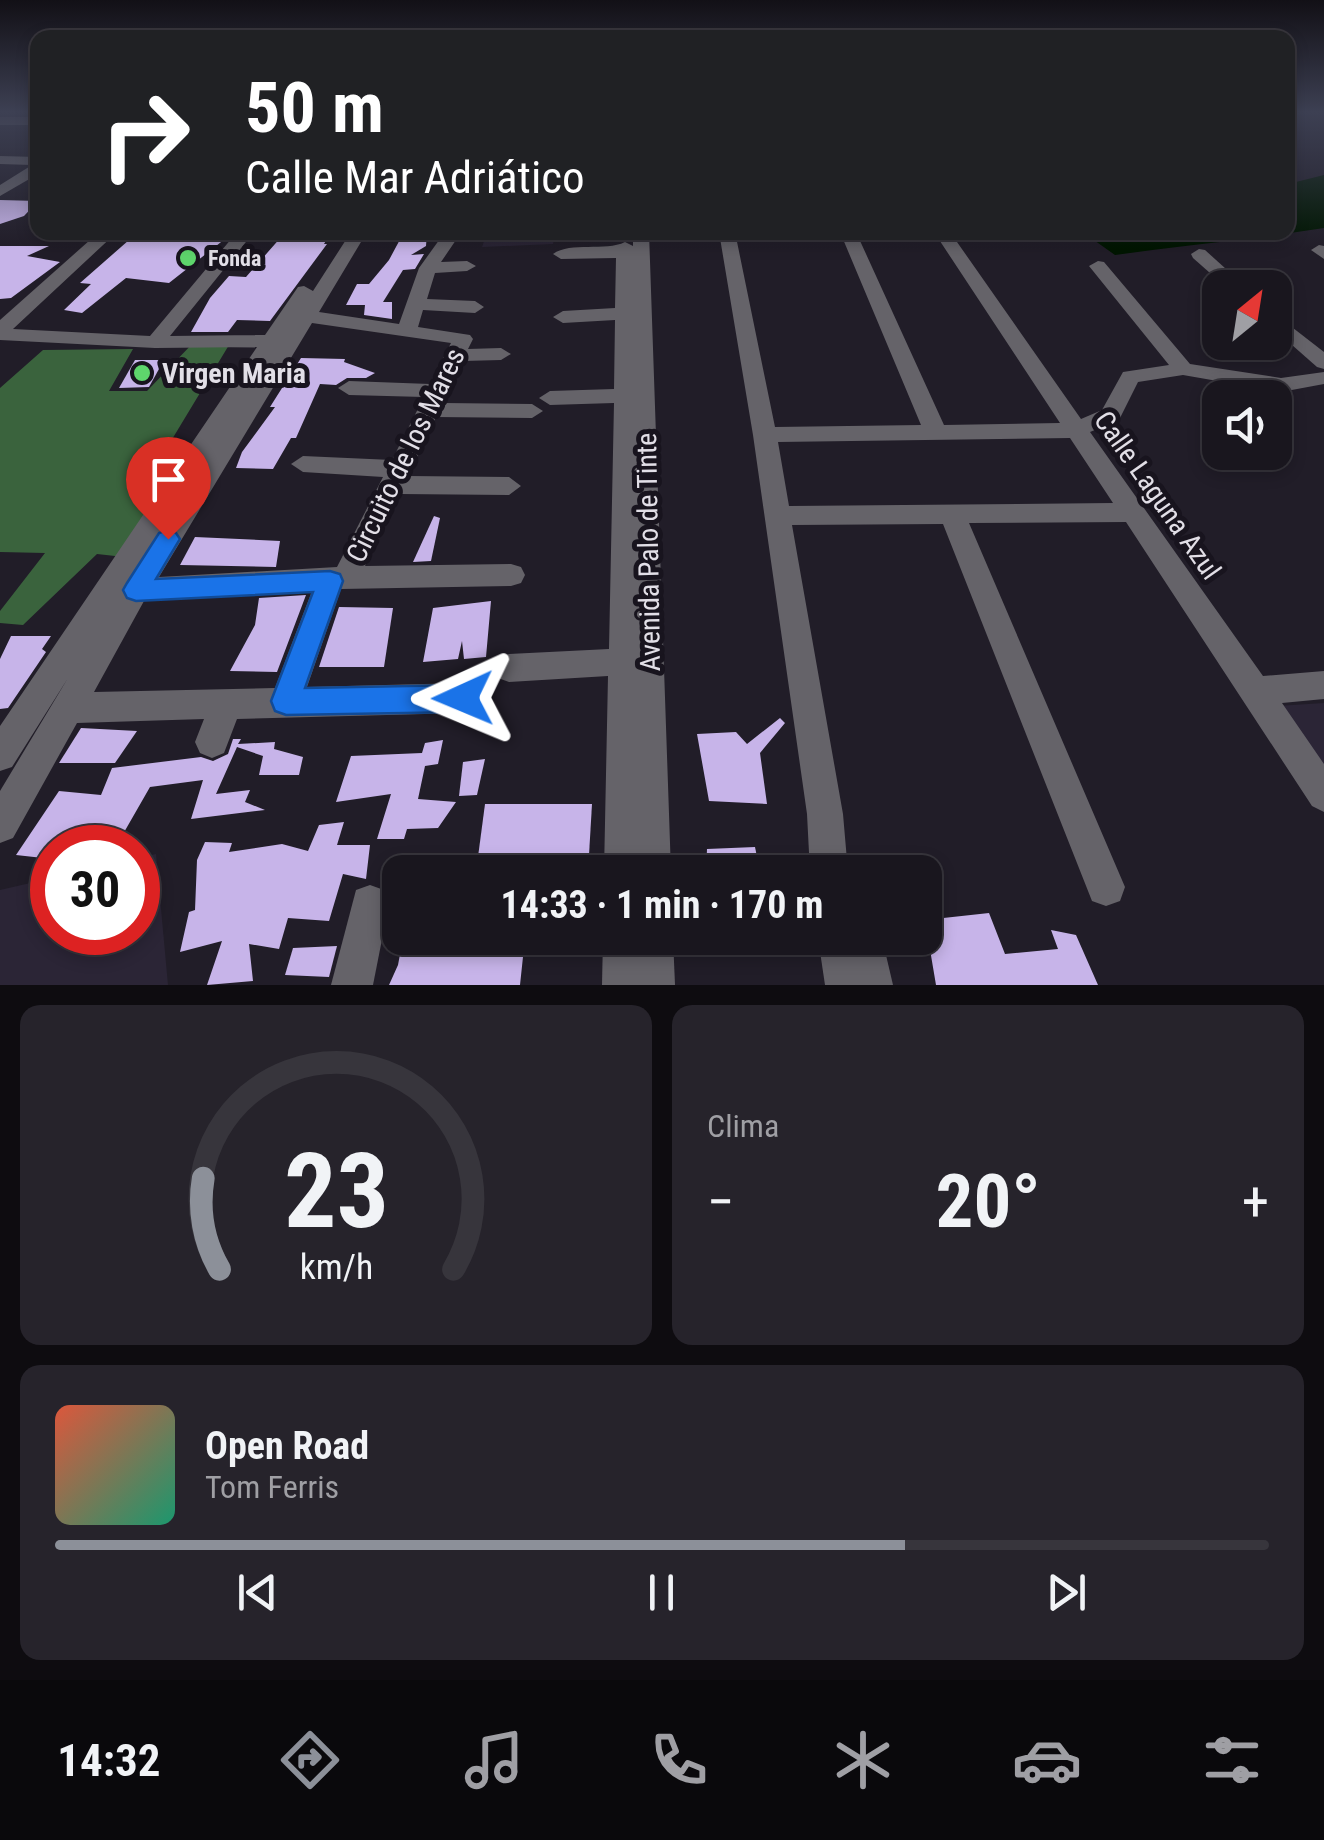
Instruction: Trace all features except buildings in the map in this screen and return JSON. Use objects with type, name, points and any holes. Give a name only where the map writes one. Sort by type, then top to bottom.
[{"type":"street","points":[[0,160],[30,163]]},
{"type":"street","points":[[0,192],[30,170]]},
{"type":"street","points":[[0,318],[88,240]]},
{"type":"street","points":[[0,332],[99,240]]},
{"type":"street","points":[[155,342],[239,240]]},
{"type":"street","points":[[408,330],[428,268],[448,240]]},
{"type":"street","points":[[728,240],[765,435],[825,814],[828,855]]},
{"type":"street","points":[[851,240],[935,431]]},
{"type":"street","name":"Calle Laguna Azul","points":[[947,240],[1324,794]]},
{"type":"street","points":[[562,254],[633,242]]},
{"type":"street","name":"Avenida Palo de Tinte","points":[[633,242],[637,661],[651,855]]},
{"type":"street","points":[[0,825],[345,243]]},
{"type":"street","points":[[1200,254],[1218,270]]},
{"type":"street","points":[[428,268],[468,266]]},
{"type":"street","points":[[1098,266],[1183,369]]},
{"type":"street","points":[[414,304],[475,307]]},
{"type":"street","points":[[0,756],[270,340],[307,305]]},
{"type":"street","name":"Circuito de los Mares","points":[[136,590],[338,580],[463,338],[408,330],[307,305]]},
{"type":"street","points":[[562,317],[634,313]]},
{"type":"street","points":[[0,332],[155,342],[270,340]]},
{"type":"street","points":[[1292,335],[1324,364]]},
{"type":"street","points":[[454,355],[501,354]]},
{"type":"street","points":[[765,435],[1074,430],[1111,415],[1130,377],[1183,369],[1281,385],[1324,378]]},
{"type":"street","points":[[348,388],[430,400],[541,405],[635,395]]},
{"type":"street","points":[[304,464],[394,477],[509,486]]},
{"type":"street","points":[[778,516],[1134,512]]},
{"type":"street","points":[[952,514],[1106,887]]},
{"type":"street","points":[[286,701],[338,580],[511,574]]},
{"type":"street","points":[[508,668],[637,661]]},
{"type":"street","name":"Avenida Palo de Tinte","points":[[624,855],[637,661]]},
{"type":"street","points":[[1256,691],[1324,685]]},
{"type":"street","points":[[68,708],[463,698]]},
{"type":"street","points":[[212,742],[228,703]]},
{"type":"street","points":[[825,814],[840,855]]},
{"type":"street","points":[[352,985],[370,904]]},
{"type":"street","points":[[623,955],[623,985]]},
{"type":"street","points":[[653,955],[654,985]]},
{"type":"street","points":[[841,955],[846,985]]},
{"type":"street","points":[[866,955],[872,985]]},
{"type":"shaded area","points":[[1324,175],[1324,228],[1295,232],[1295,182]]},
{"type":"shaded area","points":[[484,240],[554,240],[553,244],[482,247]]},
{"type":"shaded area","points":[[1094,240],[1231,240],[1115,255]]},
{"type":"shaded area","points":[[1324,703],[1324,774],[1277,706]]},
{"type":"shaded area","points":[[30,883],[30,955],[160,955],[160,898],[168,985],[0,985],[0,890]]},
{"type":"green space","points":[[194,342],[229,345],[145,484],[168,484],[124,557],[97,554],[23,625],[0,623],[0,611],[45,553],[0,552],[0,388],[43,350],[133,349],[109,391],[147,391]]},
{"type":"place","name":"Fonda","points":[[188,258]]},
{"type":"place","name":"Virgen Maria","points":[[142,373]]},
{"type":"route","points":[[168,539],[136,590],[330,581],[286,701],[463,698]]}]
